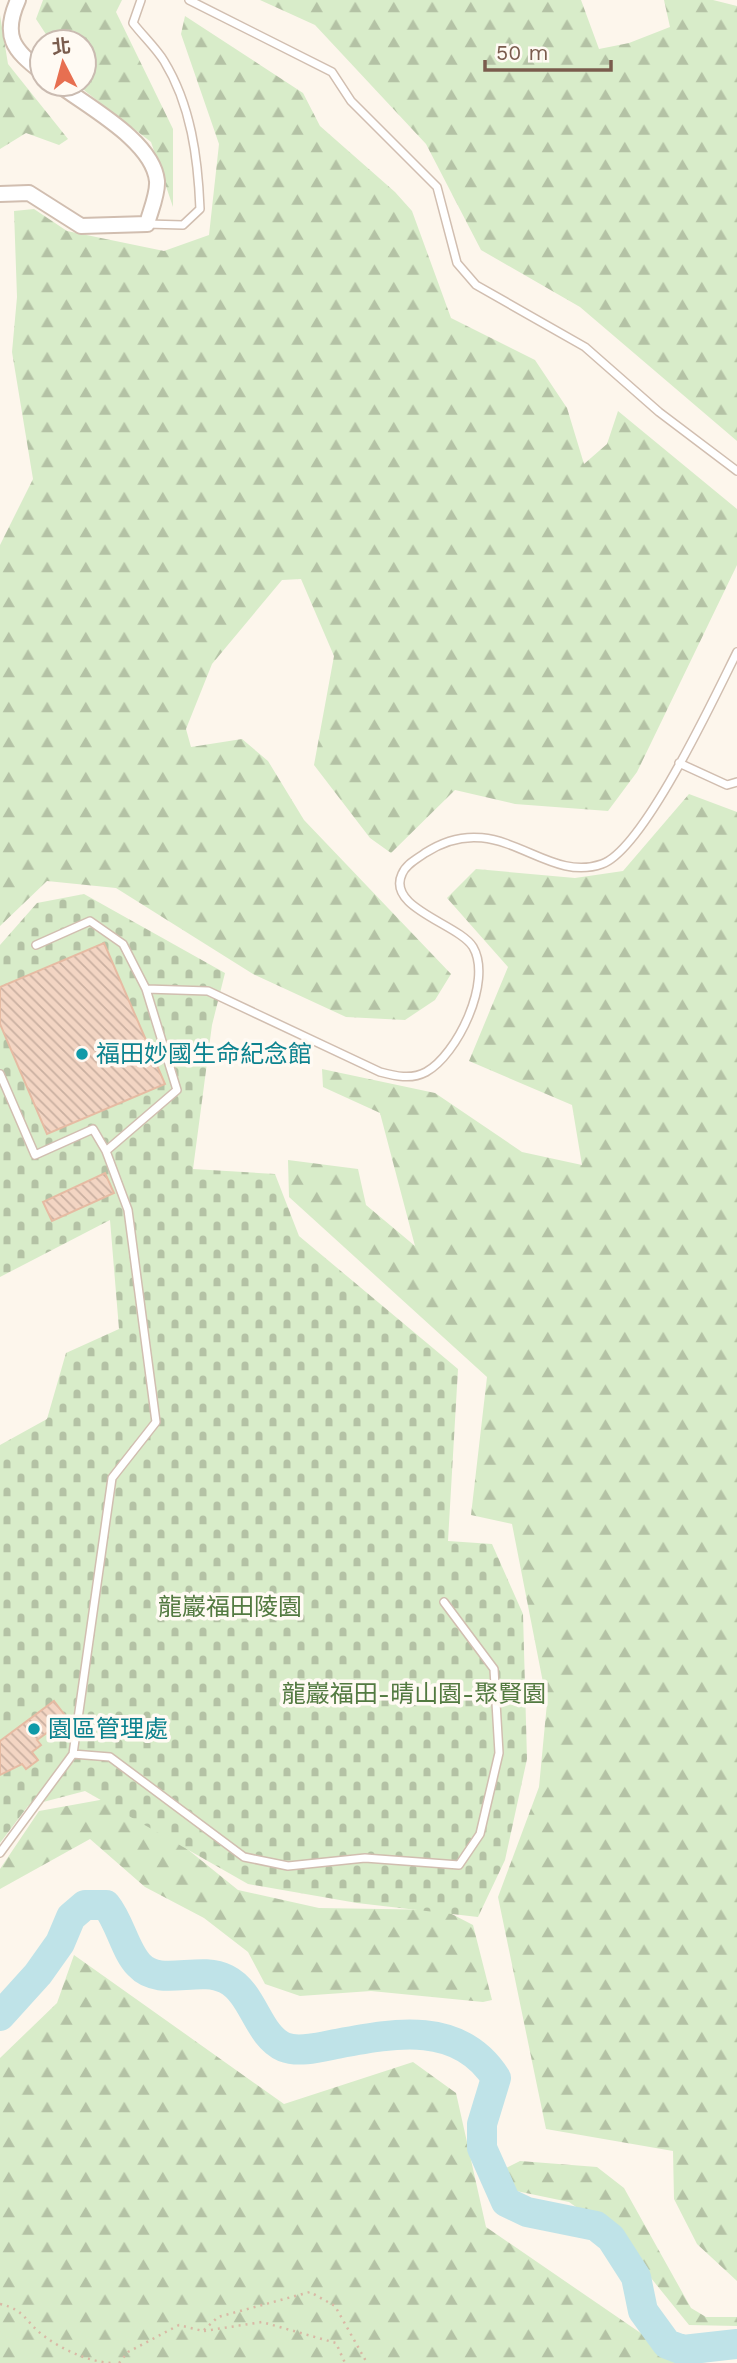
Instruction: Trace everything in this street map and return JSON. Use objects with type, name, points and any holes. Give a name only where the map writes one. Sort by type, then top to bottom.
[{"type":"street","points":[[18,0],[9,20],[18,54],[28,62]]},
{"type":"street","points":[[0,194],[29,193],[81,226],[147,224],[157,183],[150,159],[125,133],[77,98]]},
{"type":"lane","points":[[141,0],[133,23],[164,61],[184,102],[199,183],[200,209],[183,225],[147,224]]},
{"type":"lane","points":[[189,0],[331,72],[351,101],[437,187],[457,263],[476,285],[585,347],[659,412],[737,471]]},
{"type":"lane","points":[[146,989],[208,991],[380,1072],[402,1078],[425,1073],[445,1058],[460,1034],[472,1007],[480,976],[475,949],[463,934],[406,901],[399,886],[401,874],[409,864],[435,847],[473,836],[496,839],[545,859],[572,866],[601,864],[625,849],[679,763],[737,652]]},
{"type":"lane","points":[[679,763],[727,785],[737,782]]},
{"type":"lane","points":[[36,945],[90,921],[123,944],[146,989],[177,1090],[106,1151]]},
{"type":"lane","points":[[0,1074],[35,1155],[93,1129],[106,1151],[128,1210],[156,1422],[112,1478],[74,1754],[0,1853]]},
{"type":"lane","points":[[74,1754],[110,1757],[244,1857],[288,1866],[365,1858],[459,1866],[480,1834],[499,1753],[494,1669],[444,1602]]},
{"type":"path","points":[[204,2331],[218,2316],[310,2292],[335,2306],[368,2363]]},
{"type":"path","points":[[0,2304],[18,2308],[44,2336],[94,2362],[112,2363]]},
{"type":"path","points":[[119,2363],[128,2352],[179,2325],[204,2331],[262,2322],[336,2343],[345,2363]]},
{"type":"green space","points":[[43,0],[122,0],[116,12],[173,129],[173,207],[151,142],[94,98],[98,98],[98,28],[42,28],[36,19]]},
{"type":"green space","points":[[260,0],[581,0],[599,49],[629,43],[670,27],[664,0],[713,0],[737,6],[737,441],[580,307],[481,250],[426,144],[315,25]]},
{"type":"green space","points":[[0,15],[8,64],[28,89],[28,98],[35,98],[68,139],[59,145],[26,133],[0,149]]},
{"type":"green space","points":[[185,16],[303,93],[320,126],[395,192],[412,211],[451,318],[535,360],[567,408],[584,464],[607,444],[618,411],[737,509],[737,565],[637,772],[608,811],[515,804],[455,790],[391,853],[370,838],[314,765],[334,656],[301,579],[282,580],[212,664],[186,729],[191,747],[242,739],[268,761],[304,820],[451,974],[435,1000],[405,1020],[346,1017],[253,974],[116,888],[47,881],[0,926],[0,545],[33,479],[12,352],[17,297],[14,211],[34,209],[67,231],[164,251],[209,235],[219,144],[181,34]]},
{"type":"green space","points":[[689,794],[737,812],[737,2281],[697,2244],[674,2199],[673,2151],[546,2129],[498,1897],[539,1787],[547,1703],[512,1524],[471,1515],[487,1377],[289,1197],[288,1160],[358,1169],[366,1205],[415,1246],[380,1113],[323,1087],[322,1069],[435,1093],[522,1152],[582,1165],[572,1105],[469,1061],[508,967],[447,898],[476,869],[575,878],[623,871]]},
{"type":"green space","name":"龍巖福田陵園","points":[[84,894],[225,973],[212,1025],[193,1169],[275,1174],[299,1236],[458,1369],[448,1541],[492,1544],[523,1614],[527,1759],[505,1860],[478,1917],[357,1903],[248,1884],[85,1791],[28,1806],[0,1843],[0,1445],[47,1419],[66,1353],[119,1329],[110,1220],[0,1277],[0,945],[37,903]]},
{"type":"green space","points":[[111,1798],[181,1844],[238,1890],[319,1908],[444,1910],[473,1925],[492,2000],[483,2002],[371,1991],[300,1996],[265,1984],[248,1952],[204,1918],[145,1887],[90,1839],[0,1889],[0,1869],[39,1811]]},
{"type":"green space","points":[[74,1955],[284,2104],[413,2062],[456,2093],[486,2227],[680,2360],[707,2363],[0,2363],[0,2058],[57,2003]]},
{"type":"green space","points":[[520,2161],[597,2167],[624,2188],[691,2308],[706,2317],[737,2317],[737,2326],[689,2325],[617,2236],[569,2202],[507,2189],[504,2169]]},
{"type":"building","name":"福田妙國生命紀念館","points":[[104,943],[165,1084],[47,1134],[0,1024],[0,987]]},
{"type":"building","points":[[105,1173],[114,1193],[52,1221],[43,1202]]},
{"type":"building","name":"園區管理處","points":[[54,1701],[67,1718],[37,1740],[41,1745],[32,1752],[38,1760],[26,1769],[22,1764],[0,1775],[0,1741]]},
{"type":"waterway","points":[[0,2016],[38,1974],[60,1943],[71,1917],[85,1905],[106,1905],[139,1965],[158,1975],[204,1974],[226,1979],[243,1994],[267,2033],[284,2047],[310,2049],[402,2035],[424,2035],[464,2047],[481,2059],[496,2078],[482,2124],[482,2148],[506,2202],[527,2212],[596,2226],[611,2238],[636,2277],[643,2311],[667,2344],[683,2350],[737,2344]]},
{"type":"place","name":"福田妙國生命紀念館","points":[[82,1054]]},
{"type":"place","name":"園區管理處","points":[[34,1729]]},
{"type":"park label","name":"龍巖福田-晴山園-聚賢園","points":[[414,1694]]}]
